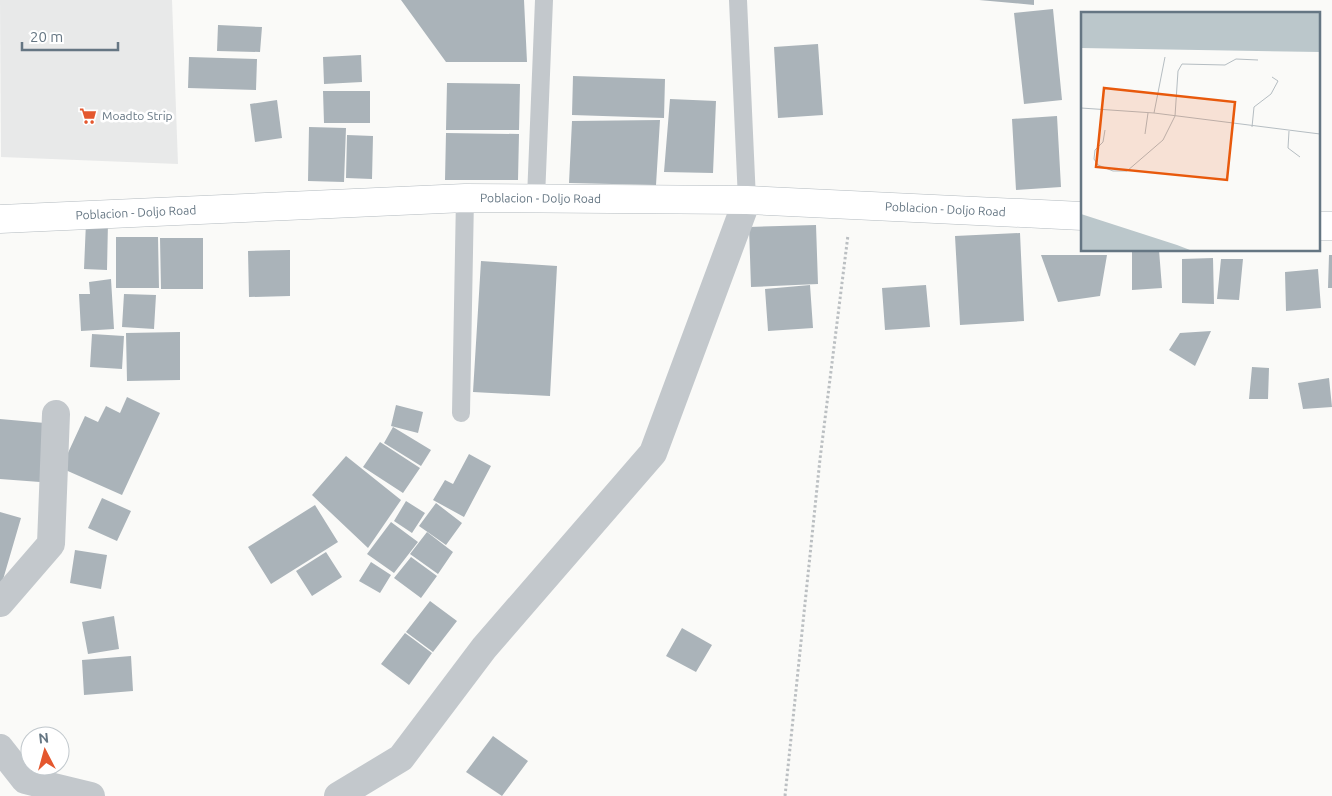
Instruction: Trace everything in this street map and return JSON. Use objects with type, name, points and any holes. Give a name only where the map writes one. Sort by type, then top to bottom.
[{"type":"street","name":"Poblacion - Doljo Road","points":[[0,219],[465,198],[747,200],[1081,216]]},
{"type":"street","points":[[338,796],[402,758],[484,648],[653,453],[747,200]]},
{"type":"street","points":[[0,603],[51,544],[56,414]]},
{"type":"street","points":[[0,748],[25,780],[91,796]]},
{"type":"lane","points":[[536,198],[544,0]]},
{"type":"lane","points":[[738,0],[747,200]]},
{"type":"lane","points":[[461,413],[465,198]]},
{"type":"path","points":[[784,796],[820,459],[852,205]]},
{"type":"shaded area","name":"Moadto Strip","points":[[0,0],[172,0],[178,164],[1,157]]},
{"type":"building","points":[[401,0],[524,0],[527,62],[446,62]]},
{"type":"building","points":[[979,0],[1034,0],[1034,5]]},
{"type":"building","points":[[1053,9],[1062,100],[1024,104],[1014,13]]},
{"type":"building","points":[[218,25],[262,27],[260,52],[217,51]]},
{"type":"building","points":[[818,44],[823,115],[778,118],[774,47]]},
{"type":"building","points":[[361,55],[362,82],[324,84],[323,57]]},
{"type":"building","points":[[189,57],[257,59],[256,90],[188,88]]},
{"type":"building","points":[[573,76],[665,79],[664,118],[572,115]]},
{"type":"building","points":[[447,83],[520,84],[519,130],[446,130]]},
{"type":"building","points":[[323,91],[370,91],[370,123],[324,123]]},
{"type":"building","points":[[670,99],[716,101],[713,173],[664,172]]},
{"type":"building","points":[[277,100],[282,138],[255,142],[250,104]]},
{"type":"building","points":[[1057,116],[1061,187],[1016,190],[1012,119]]},
{"type":"building","points":[[660,120],[656,185],[569,183],[572,121]]},
{"type":"building","points":[[309,127],[346,128],[344,182],[308,181]]},
{"type":"building","points":[[446,133],[519,134],[518,180],[445,180]]},
{"type":"building","points":[[347,135],[373,136],[372,179],[346,178]]},
{"type":"building","points":[[86,222],[108,222],[107,270],[84,269]]},
{"type":"building","points":[[816,225],[818,284],[751,287],[749,227]]},
{"type":"building","points":[[1020,233],[1024,321],[960,325],[955,236]]},
{"type":"building","points":[[116,237],[158,237],[159,288],[116,288]]},
{"type":"building","points":[[160,238],[203,238],[203,289],[161,289]]},
{"type":"building","points":[[290,250],[290,296],[249,297],[248,251]]},
{"type":"building","points":[[1132,251],[1159,251],[1162,288],[1132,290]]},
{"type":"building","points":[[1041,255],[1107,255],[1100,296],[1058,302]]},
{"type":"building","points":[[1329,255],[1332,255],[1332,288],[1328,288]]},
{"type":"building","points":[[1213,258],[1214,304],[1182,303],[1182,259]]},
{"type":"building","points":[[1221,259],[1243,259],[1239,300],[1217,299]]},
{"type":"building","points":[[481,261],[557,266],[550,396],[473,392]]},
{"type":"building","points":[[1318,269],[1321,308],[1286,311],[1285,272]]},
{"type":"building","points":[[111,279],[114,329],[81,331],[79,294],[90,294],[89,282]]},
{"type":"building","points":[[810,285],[813,328],[768,331],[765,289]]},
{"type":"building","points":[[926,285],[930,327],[885,330],[882,288]]},
{"type":"building","points":[[124,294],[156,295],[154,329],[122,327]]},
{"type":"building","points":[[1211,331],[1195,366],[1169,350],[1180,333]]},
{"type":"building","points":[[180,332],[180,380],[127,381],[126,333]]},
{"type":"building","points":[[92,334],[124,336],[122,369],[90,367]]},
{"type":"building","points":[[1252,367],[1269,368],[1268,399],[1249,399]]},
{"type":"building","points":[[1329,378],[1332,407],[1303,409],[1298,383]]},
{"type":"building","points":[[127,397],[160,413],[122,495],[61,468],[85,416],[98,422],[106,406],[120,413]]},
{"type":"building","points":[[396,405],[423,412],[418,433],[391,426]]},
{"type":"building","points":[[0,419],[45,423],[40,482],[0,479]]},
{"type":"building","points":[[393,427],[431,450],[421,466],[384,443]]},
{"type":"building","points":[[380,442],[420,468],[403,493],[363,467]]},
{"type":"building","points":[[469,454],[491,466],[464,517],[433,500],[445,480],[453,484]]},
{"type":"building","points":[[346,456],[401,500],[368,548],[312,495]]},
{"type":"building","points":[[102,498],[131,511],[117,541],[88,528]]},
{"type":"building","points":[[406,501],[425,513],[412,533],[394,521]]},
{"type":"building","points":[[436,503],[462,523],[446,545],[419,526]]},
{"type":"building","points":[[315,505],[338,542],[271,584],[248,547]]},
{"type":"building","points":[[0,512],[21,518],[2,583],[0,583]]},
{"type":"building","points":[[391,522],[418,542],[394,573],[367,554]]},
{"type":"building","points":[[427,532],[453,552],[438,574],[410,554]]},
{"type":"building","points":[[75,550],[107,555],[101,589],[70,583]]},
{"type":"building","points":[[326,552],[342,577],[312,596],[296,571]]},
{"type":"building","points":[[411,557],[437,576],[421,598],[394,578]]},
{"type":"building","points":[[371,562],[391,575],[380,593],[359,581]]},
{"type":"building","points":[[430,601],[457,621],[433,652],[406,632]]},
{"type":"building","points":[[114,616],[119,649],[88,654],[82,622]]},
{"type":"building","points":[[682,628],[712,645],[696,672],[666,656]]},
{"type":"building","points":[[405,633],[432,653],[409,685],[381,664]]},
{"type":"building","points":[[131,656],[133,691],[84,695],[82,660]]},
{"type":"building","points":[[493,736],[528,761],[502,796],[466,772]]},
{"type":"place","name":"Moadto Strip","points":[[88,116]]}]
